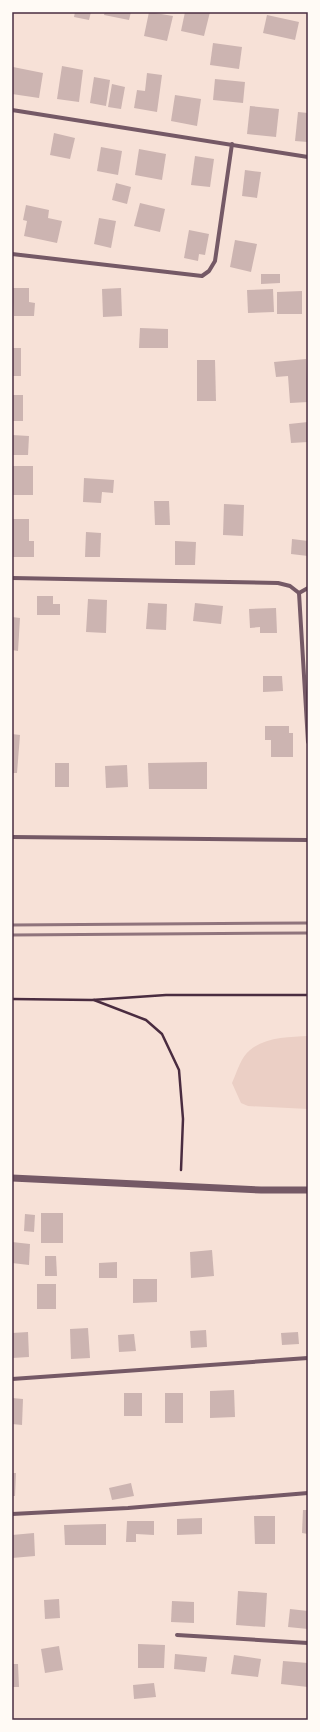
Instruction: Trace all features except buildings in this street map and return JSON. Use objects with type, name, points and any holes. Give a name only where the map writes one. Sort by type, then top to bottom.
[{"type":"street","points":[[12,110],[308,157]]},
{"type":"street","points":[[12,254],[202,276],[209,271],[215,261],[232,144]]},
{"type":"street","points":[[12,578],[278,583],[290,586],[299,592]]},
{"type":"street","points":[[299,592],[308,588]]},
{"type":"street","points":[[299,592],[308,742]]},
{"type":"street","points":[[12,838],[308,840]]},
{"type":"street","points":[[12,1178],[261,1190],[308,1190]]},
{"type":"street","points":[[12,1379],[308,1358]]},
{"type":"street","points":[[12,1514],[128,1508],[308,1493]]},
{"type":"street","points":[[178,1636],[308,1643]]},
{"type":"path","points":[[12,999],[92,1000],[166,995],[308,995]]},
{"type":"path","points":[[92,1000],[146,1020],[162,1034],[179,1070],[183,1120],[181,1170]]},
{"type":"shaded area","points":[[308,1036],[308,1109],[248,1106],[241,1103],[232,1083],[244,1057],[250,1050],[263,1042],[270,1040],[286,1037]]},
{"type":"railway","points":[[12,925],[308,923]]},
{"type":"railway","points":[[12,935],[308,933]]}]
